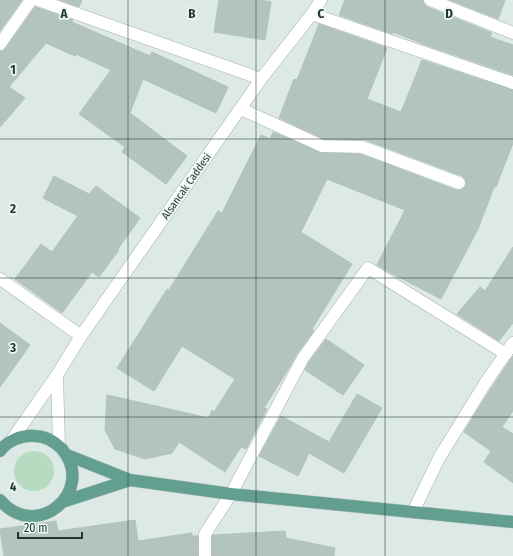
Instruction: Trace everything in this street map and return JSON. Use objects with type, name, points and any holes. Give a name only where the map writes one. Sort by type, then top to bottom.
[{"type":"main road","points":[[0,450],[11,441],[23,436],[36,436],[48,439],[59,446],[67,456],[71,467],[72,480],[69,492],[62,502],[53,510],[41,515],[29,516],[17,513],[2,504]]},
{"type":"main road","points":[[67,456],[130,480],[231,494],[513,522]]},
{"type":"main road","points":[[62,502],[130,480]]},
{"type":"street","points":[[0,44],[31,0]]},
{"type":"street","points":[[38,0],[261,79]]},
{"type":"street","name":"Alsancak Caddesi","points":[[11,441],[57,375],[81,336],[261,79],[312,14],[321,0]]},
{"type":"street","points":[[430,0],[513,33]]},
{"type":"street","points":[[312,14],[513,83]]},
{"type":"street","points":[[240,109],[322,146],[362,147],[459,182]]},
{"type":"street","points":[[205,556],[205,534],[231,494],[303,358],[368,268],[506,354]]},
{"type":"street","points":[[0,279],[81,336]]},
{"type":"street","points":[[413,512],[439,458],[486,382],[513,343]]},
{"type":"street","points":[[57,375],[59,446]]},
{"type":"green space","points":[[30,451],[38,451],[45,454],[51,460],[54,471],[51,482],[45,488],[38,491],[30,491],[23,488],[17,482],[14,475],[14,467],[17,460],[23,454]]},
{"type":"building","points":[[0,0],[22,0],[0,31]]},
{"type":"building","points":[[60,0],[82,0],[79,7]]},
{"type":"building","points":[[219,0],[261,0],[271,2],[265,40],[214,32]]},
{"type":"building","points":[[345,0],[423,0],[427,7],[492,33],[490,37],[513,45],[513,75],[393,32],[393,34],[339,15]]},
{"type":"building","points":[[450,0],[505,0],[498,19]]},
{"type":"building","points":[[35,7],[73,20],[72,22],[150,56],[152,52],[228,87],[216,113],[143,79],[130,113],[187,156],[166,184],[122,152],[125,147],[79,114],[111,70],[76,54],[75,56],[46,43],[9,87],[25,98],[0,127],[0,51],[3,51],[6,48]]},
{"type":"building","points":[[319,24],[387,48],[367,99],[401,112],[422,60],[513,90],[513,143],[478,229],[441,299],[377,265],[405,210],[327,179],[301,232],[352,264],[312,329],[314,331],[297,354],[264,408],[267,409],[246,449],[241,447],[225,472],[179,442],[172,453],[145,459],[115,449],[105,430],[107,395],[209,418],[212,410],[214,412],[235,379],[182,346],[154,391],[117,368],[167,289],[169,290],[218,211],[222,213],[261,135],[270,139],[273,132],[322,153],[361,154],[456,190],[461,190],[466,186],[466,181],[462,176],[365,140],[324,139],[279,118],[294,79],[297,80]]},
{"type":"building","points":[[54,176],[89,194],[96,186],[140,218],[99,277],[92,272],[62,313],[15,279],[41,244],[52,252],[78,216],[43,198]]},
{"type":"building","points":[[513,247],[513,323],[499,341],[457,314],[480,287],[485,291]]},
{"type":"building","points":[[0,323],[30,345],[0,387]]},
{"type":"building","points":[[326,339],[364,365],[343,395],[305,370]]},
{"type":"building","points":[[513,356],[513,411],[502,427],[513,434],[513,483],[484,462],[491,451],[464,432]]},
{"type":"building","points":[[357,394],[382,408],[344,473],[309,453],[298,476],[259,456],[281,416],[329,442]]},
{"type":"building","points":[[135,520],[138,541],[192,533],[192,536],[198,536],[198,556],[4,556],[0,529],[56,521],[58,531]]},
{"type":"building","points":[[285,531],[286,538],[335,548],[334,556],[212,556],[213,535]]}]
